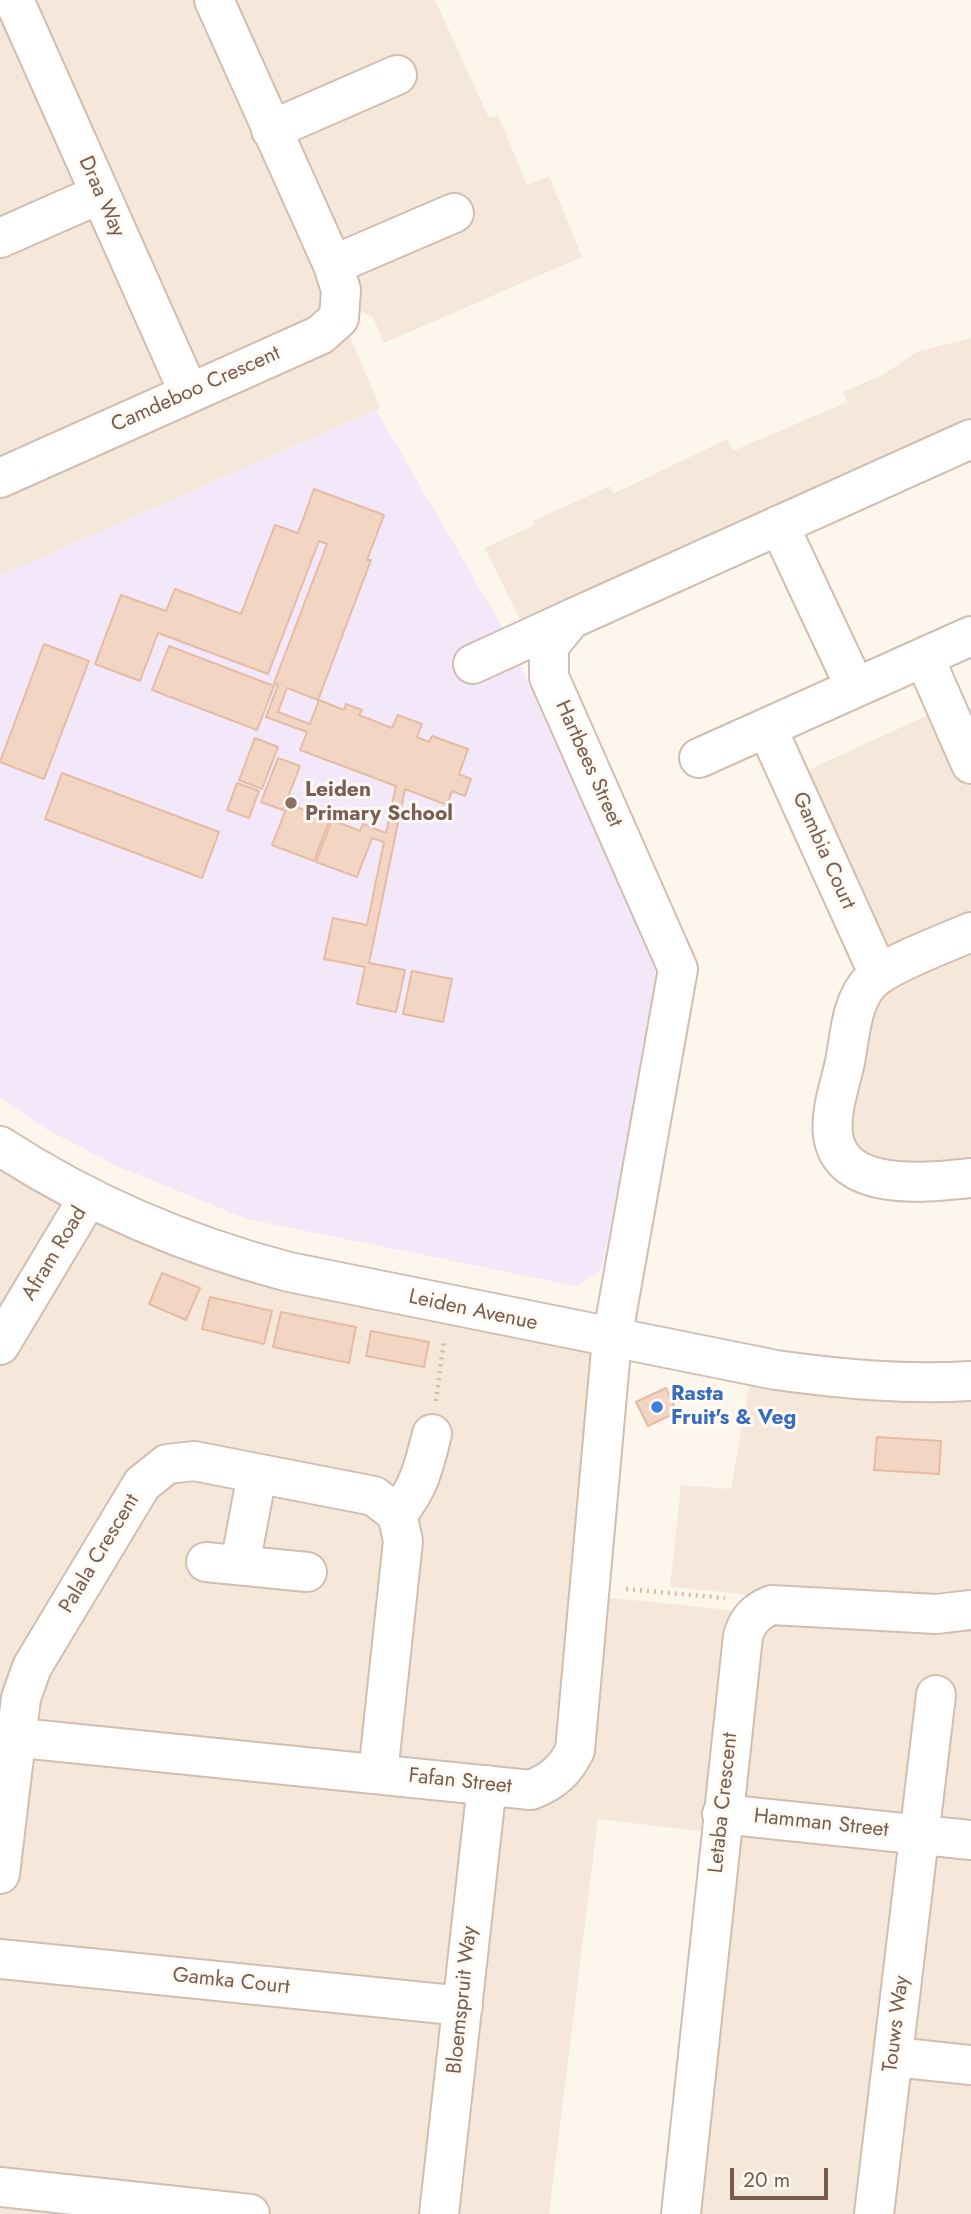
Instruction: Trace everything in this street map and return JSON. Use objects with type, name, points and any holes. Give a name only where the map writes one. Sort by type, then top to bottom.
[{"type":"street","name":"Draa Way","points":[[14,0],[189,394]]},
{"type":"street","name":"Camdeboo Crescent","points":[[0,478],[320,335],[339,318],[341,297],[333,265],[214,0]]},
{"type":"street","points":[[271,130],[397,75]]},
{"type":"street","points":[[0,238],[100,194]]},
{"type":"street","points":[[333,265],[454,213]]},
{"type":"street","name":"Hartbees Street","points":[[612,1339],[678,969],[549,677],[550,646],[571,619],[971,439]]},
{"type":"street","points":[[779,525],[855,687]]},
{"type":"street","points":[[473,664],[571,619]]},
{"type":"street","points":[[699,758],[971,636]]},
{"type":"street","points":[[924,657],[971,764]]},
{"type":"street","name":"Gambia Court","points":[[767,728],[879,975]]},
{"type":"street","points":[[971,932],[879,975],[862,993],[832,1122],[837,1149],[854,1170],[866,1176],[923,1183],[971,1178]]},
{"type":"street","name":"Leiden Avenue","points":[[0,1146],[88,1198],[235,1258],[289,1272],[776,1370],[853,1380],[923,1384],[971,1381]]},
{"type":"street","name":"Afram Road","points":[[0,1345],[88,1198]]},
{"type":"street","name":"Fafan Street","points":[[8,1737],[531,1790],[548,1783],[567,1768],[575,1750],[612,1339]]},
{"type":"street","points":[[377,1774],[404,1541],[397,1514],[421,1479],[432,1434]]},
{"type":"street","name":"Palala Crescent","points":[[0,1874],[8,1737],[20,1698],[32,1667],[142,1484],[167,1464],[194,1461],[374,1496],[397,1514]]},
{"type":"street","points":[[257,1474],[223,1563],[307,1572]]},
{"type":"street","points":[[755,1614],[772,1605],[936,1614],[971,1610]]},
{"type":"street","name":"Letaba Crescent","points":[[681,2214],[743,1636],[755,1614]]},
{"type":"street","name":"Hamman Street","points":[[920,1835],[936,1695]]},
{"type":"street","name":"Bloemspruit Way","points":[[439,2214],[487,1785]]},
{"type":"street","name":"Hamman Street","points":[[722,1814],[971,1840]]},
{"type":"street","name":"Touws Way","points":[[874,2214],[920,1835]]},
{"type":"street","name":"Gamka Court","points":[[0,1959],[463,2006]]},
{"type":"street","points":[[894,2057],[971,2065]]},
{"type":"street","points":[[0,2187],[91,2206],[250,2214]]},
{"type":"path","points":[[432,1434],[446,1329]]},
{"type":"path","points":[[590,1586],[742,1599],[755,1614]]},
{"type":"shaded area","points":[[0,0],[435,0],[489,118],[498,115],[527,185],[549,176],[582,257],[384,343],[373,317],[343,304],[346,327],[380,408],[0,576]]},
{"type":"shaded area","points":[[971,338],[971,440],[521,622],[485,548],[534,525],[533,521],[610,486],[613,494],[727,439],[733,451],[847,402],[843,392],[882,375],[919,351]]},
{"type":"shaded area","name":"Leiden Primary School","points":[[376,410],[504,630],[654,960],[658,1002],[601,1270],[576,1286],[247,1219],[119,1167],[49,1131],[0,1098],[0,576]]},
{"type":"shaded area","points":[[943,708],[971,771],[971,1176],[842,1155],[864,992],[791,778]]},
{"type":"shaded area","points":[[0,1151],[88,1202],[619,1343],[593,1596],[730,1610],[748,1624],[766,1607],[742,1594],[670,1587],[681,1485],[731,1489],[752,1368],[971,1383],[971,2214],[683,2214],[723,1834],[598,1819],[549,2214],[0,2214]]},
{"type":"building","points":[[314,489],[384,515],[367,560],[371,560],[318,700],[287,688],[278,712],[310,724],[319,700],[344,710],[346,704],[362,710],[359,715],[392,728],[398,715],[422,724],[417,737],[429,742],[432,736],[468,749],[459,774],[471,779],[465,796],[452,791],[447,805],[405,789],[369,963],[405,970],[396,1012],[357,1004],[365,967],[324,959],[333,918],[367,925],[384,842],[372,838],[357,877],[316,862],[332,820],[360,831],[363,824],[386,833],[396,786],[300,750],[307,732],[266,717],[278,685],[274,683],[327,544],[319,541],[268,674],[158,633],[140,681],[95,664],[121,595],[166,611],[175,589],[241,614],[275,525],[298,533]]},
{"type":"building","points":[[44,644],[89,661],[44,779],[0,762]]},
{"type":"building","points":[[169,646],[274,686],[257,730],[152,690]]},
{"type":"building","points":[[255,738],[278,747],[262,789],[239,780]]},
{"type":"building","points":[[278,758],[300,766],[283,810],[261,802]]},
{"type":"building","points":[[62,773],[219,832],[202,878],[45,819]]},
{"type":"building","points":[[237,783],[259,791],[249,818],[227,810]]},
{"type":"building","points":[[288,804],[330,819],[314,861],[272,845]]},
{"type":"building","points":[[412,971],[452,979],[443,1022],[403,1014]]},
{"type":"building","points":[[162,1273],[200,1288],[186,1320],[149,1304]]},
{"type":"building","points":[[210,1297],[272,1311],[264,1344],[202,1329]]},
{"type":"building","points":[[281,1312],[356,1327],[349,1363],[273,1347]]},
{"type":"building","points":[[371,1331],[429,1342],[424,1367],[366,1356]]},
{"type":"building","name":"Rasta Fruit's & Veg","points":[[666,1388],[677,1412],[648,1426],[636,1402]]},
{"type":"building","points":[[877,1437],[941,1441],[939,1474],[874,1470]]},
{"type":"place","name":"Leiden Primary School","points":[[291,803]]},
{"type":"place","name":"Rasta Fruit's & Veg","points":[[657,1407]]}]
